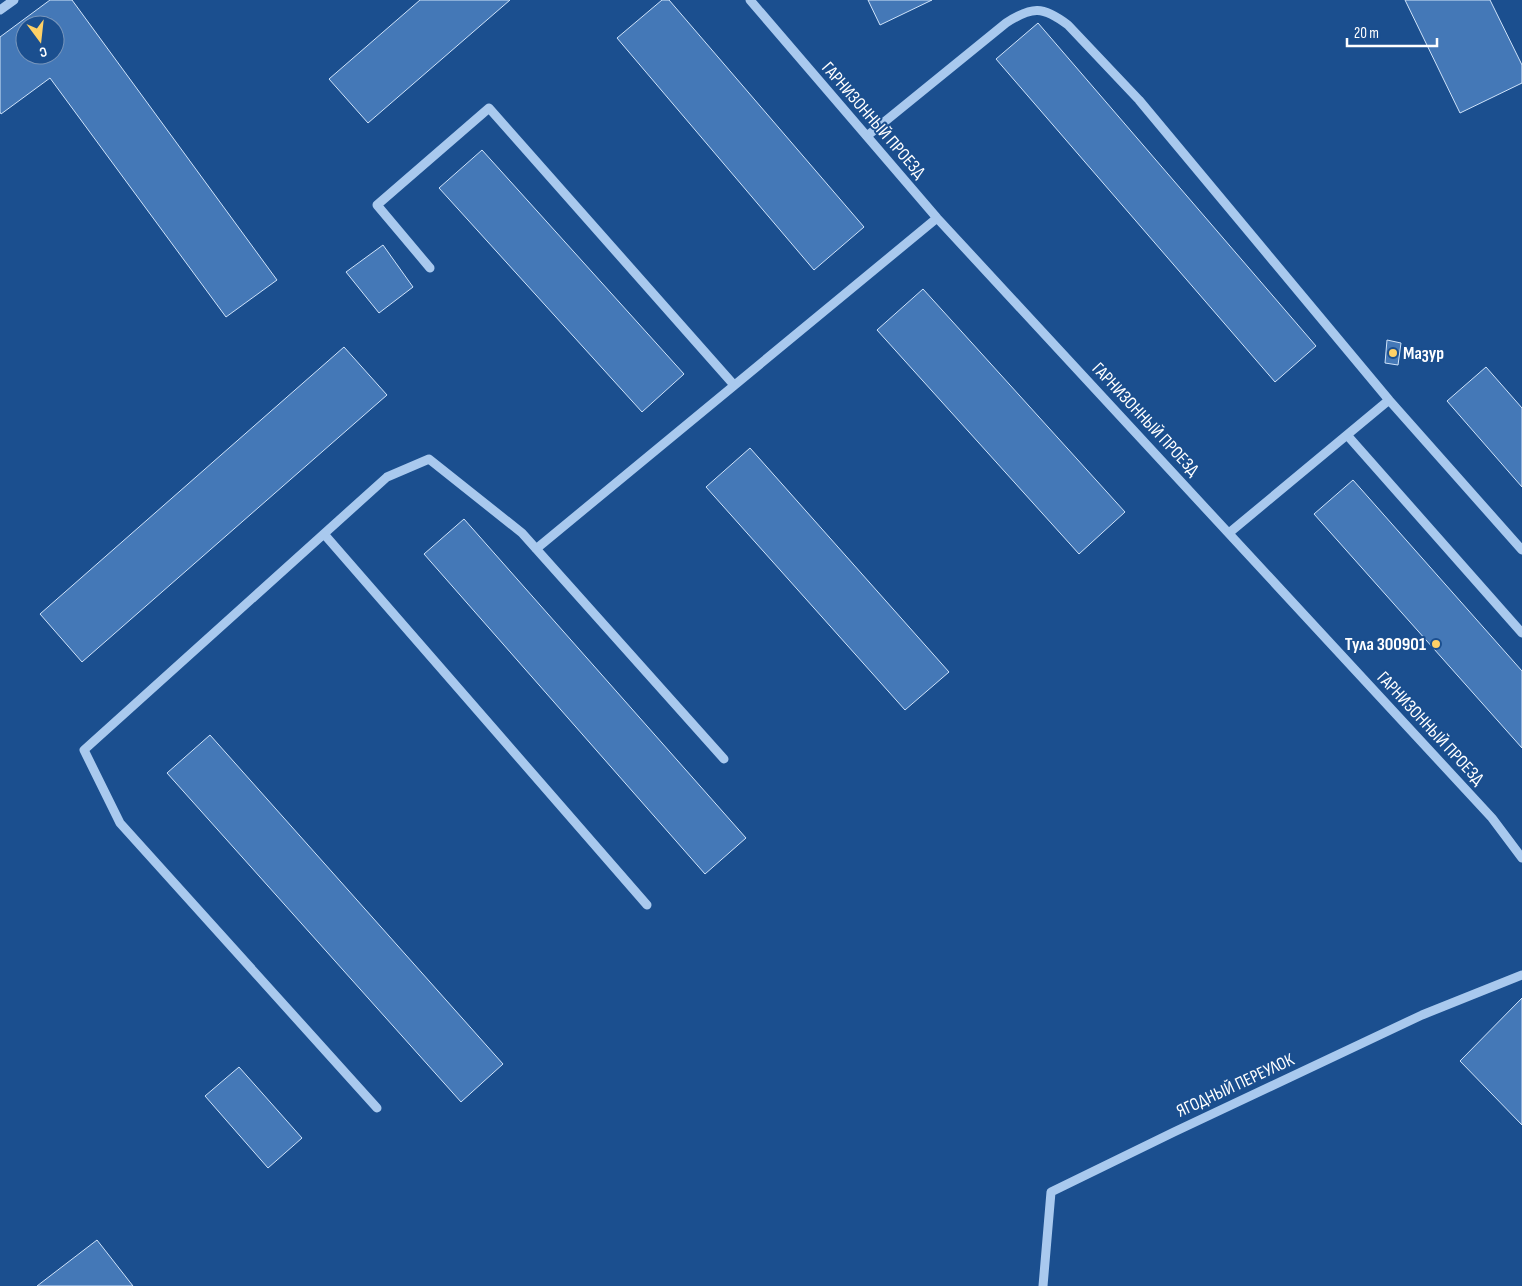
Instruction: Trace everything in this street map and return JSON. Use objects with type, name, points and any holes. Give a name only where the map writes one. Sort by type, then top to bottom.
[{"type":"street","points":[[0,10],[14,0]]},
{"type":"street","name":"ГАРНИЗОННЫЙ ПРОЕЗД","points":[[750,0],[937,218],[1492,818],[1522,858]]},
{"type":"street","points":[[867,136],[1006,23],[1020,14],[1036,10],[1055,15],[1068,25],[1139,100],[1389,400],[1522,550]]},
{"type":"street","points":[[430,268],[376,205],[489,108],[734,385]]},
{"type":"street","points":[[536,549],[937,218]]},
{"type":"street","points":[[1229,533],[1389,400]]},
{"type":"street","points":[[1347,435],[1522,633]]},
{"type":"street","points":[[377,1108],[120,823],[84,750],[387,477],[429,459],[522,533],[724,759]]},
{"type":"street","points":[[324,534],[647,906]]},
{"type":"street","name":"ЯГОДНЫЙ ПЕРЕУЛОК","points":[[1043,1286],[1051,1192],[1422,1016],[1522,975]]},
{"type":"building","points":[[50,0],[72,0],[277,280],[226,317],[50,78],[1,114],[0,37],[15,26],[15,65],[65,65],[65,15],[30,15]]},
{"type":"building","points":[[420,0],[510,0],[368,123],[329,79]]},
{"type":"building","points":[[662,0],[669,0],[864,227],[814,270],[617,38]]},
{"type":"building","points":[[868,0],[932,0],[880,25]]},
{"type":"building","points":[[1405,0],[1490,0],[1522,65],[1522,83],[1460,113]]},
{"type":"building","points":[[1038,23],[1316,346],[1275,382],[996,59]]},
{"type":"building","points":[[482,150],[684,374],[642,412],[439,188]]},
{"type":"building","points":[[383,245],[413,287],[379,313],[346,272]]},
{"type":"building","points":[[923,289],[1125,512],[1079,554],[877,330]]},
{"type":"building","name":"Мазур","points":[[1387,340],[1401,343],[1398,365],[1385,363]]},
{"type":"building","points":[[344,347],[387,395],[82,662],[40,614]]},
{"type":"building","points":[[1486,367],[1522,408],[1522,487],[1447,401]]},
{"type":"building","points":[[750,448],[949,672],[905,710],[706,487]]},
{"type":"building","points":[[1353,480],[1522,671],[1522,748],[1314,514]]},
{"type":"building","points":[[464,519],[746,838],[705,874],[424,554]]},
{"type":"building","points":[[210,735],[503,1064],[461,1102],[167,773]]},
{"type":"building","points":[[1522,998],[1522,1125],[1460,1061]]},
{"type":"building","points":[[239,1067],[302,1138],[268,1168],[205,1096]]},
{"type":"building","points":[[97,1240],[133,1286],[37,1286]]},
{"type":"place","name":"Мазур","points":[[1393,353]]},
{"type":"place","name":"Тула 300901","points":[[1436,644]]}]
